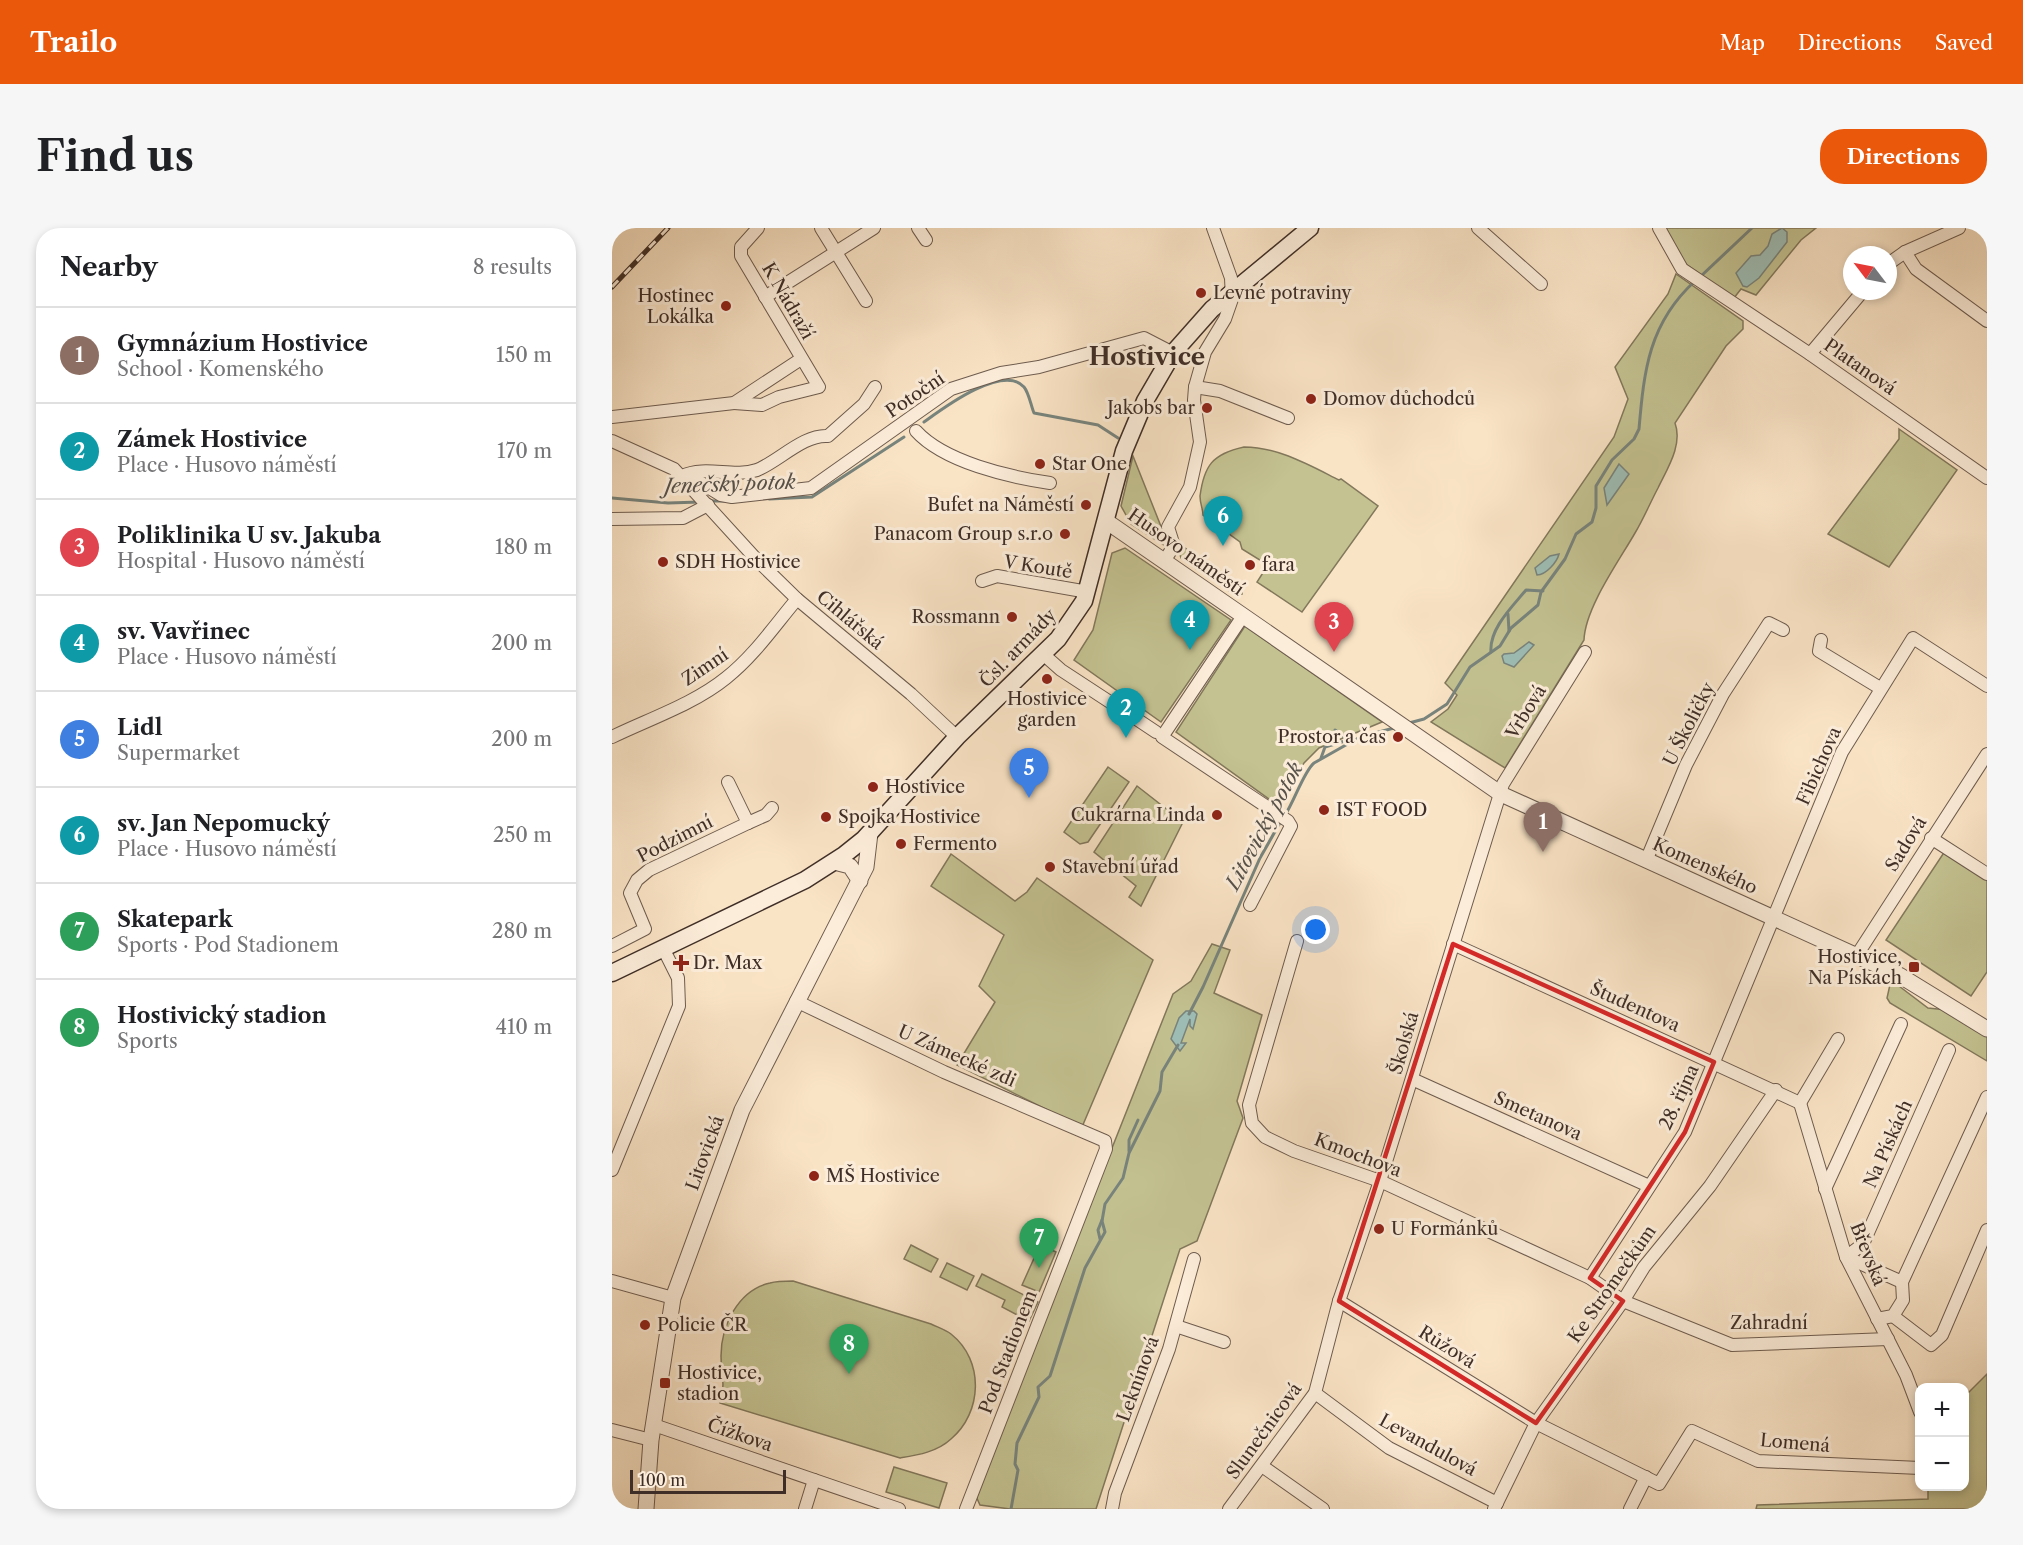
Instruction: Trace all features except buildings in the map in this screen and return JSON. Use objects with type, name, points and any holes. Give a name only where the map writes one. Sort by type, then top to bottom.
[{"type":"main road","name":"Čsl. armády","points":[[612,973],[805,880],[834,862],[870,833],[957,737],[1043,654],[1068,626],[1088,592],[1119,469],[1134,424],[1173,353],[1197,323],[1310,228]]},
{"type":"street","name":"K Nádraží","points":[[758,228],[740,250],[805,364]]},
{"type":"street","points":[[821,228],[866,301]]},
{"type":"street","points":[[765,297],[874,228]]},
{"type":"street","points":[[918,228],[926,240]]},
{"type":"street","points":[[1164,561],[1174,546],[1168,527],[1191,487],[1200,442],[1195,387],[1204,352],[1225,319],[1233,292],[1231,279],[1213,228]]},
{"type":"street","points":[[1478,228],[1541,284]]},
{"type":"street","name":"Platanová","points":[[1659,228],[1676,262],[1687,274],[1810,354],[1987,478]]},
{"type":"street","points":[[1897,258],[1959,228]]},
{"type":"street","points":[[1905,252],[1916,269],[1987,321]]},
{"type":"street","points":[[1810,354],[1855,300]]},
{"type":"street","name":"Potoční","points":[[685,480],[698,481],[721,495],[732,497],[810,488],[951,389],[1001,373],[1039,367],[1144,338],[1173,353]]},
{"type":"street","points":[[612,417],[734,403],[762,405],[779,397],[819,387],[805,364],[734,403]]},
{"type":"street","points":[[685,480],[694,471],[753,471],[772,463],[818,435],[828,436],[864,404],[875,387]]},
{"type":"street","points":[[1195,387],[1220,391],[1288,418]]},
{"type":"street","points":[[915,431],[927,443],[965,460],[1001,473],[1050,483]]},
{"type":"street","name":"Cihlářská","points":[[612,441],[674,469],[757,560],[797,599],[911,694],[957,737]]},
{"type":"street","points":[[612,519],[683,518],[704,502]]},
{"type":"street","name":"Husovo náměstí","points":[[1106,521],[1410,732]]},
{"type":"street","name":"V Koutě","points":[[982,581],[997,576],[1088,592]]},
{"type":"street","name":"Zimní","points":[[612,736],[705,692],[724,679],[740,667],[797,599]]},
{"type":"street","name":"Husovo náměstí","points":[[1243,616],[1162,736],[1288,821],[1291,829],[1250,905]]},
{"type":"street","name":"U Školičky","points":[[1647,861],[1686,765],[1723,694],[1769,623],[1783,630]]},
{"type":"street","name":"Fibichova","points":[[1774,917],[1842,752],[1880,688],[1913,639],[1987,686]]},
{"type":"street","points":[[1821,640],[1819,651],[1880,688]]},
{"type":"street","name":"Vrbová","points":[[1501,794],[1505,779],[1585,652]]},
{"type":"street","points":[[1043,654],[1061,670],[1156,732]]},
{"type":"street","name":"Komenského","points":[[1410,732],[1501,794],[1857,955],[1908,980],[1987,1029]]},
{"type":"street","name":"Sadová","points":[[1857,955],[1987,754]]},
{"type":"street","points":[[728,783],[748,824]]},
{"type":"street","name":"Školská","points":[[1340,1301],[1380,1181],[1501,794]]},
{"type":"street","name":"Podzimní","points":[[612,946],[645,929],[630,893],[637,880],[649,870],[748,824],[772,808]]},
{"type":"street","name":"Litovická","points":[[646,1509],[652,1433],[673,1298],[742,1110],[796,1001],[860,881],[866,867],[870,833]]},
{"type":"street","points":[[1931,838],[1987,874]]},
{"type":"street","points":[[834,862],[850,866],[860,881]]},
{"type":"street","name":"28. října","points":[[1590,1278],[1685,1132],[1774,917]]},
{"type":"street","name":"Kmochova","points":[[1297,941],[1251,1094],[1251,1119],[1265,1137],[1380,1181],[1590,1278],[1623,1301]]},
{"type":"street","name":"Študentova","points":[[1453,944],[1776,1090],[1800,1103]]},
{"type":"street","points":[[612,1170],[679,1006],[678,978],[663,948]]},
{"type":"street","name":"U Zámecké zdi","points":[[796,1001],[944,1072],[1105,1141]]},
{"type":"street","name":"Na Pískách","points":[[1825,1189],[1901,1024]]},
{"type":"street","points":[[1800,1103],[1838,1039]]},
{"type":"street","name":"Na Pískách","points":[[1846,1257],[1863,1244],[1949,1050]]},
{"type":"street","name":"Smetanova","points":[[1412,1079],[1650,1186]]},
{"type":"street","name":"Ke Stromečkům","points":[[1495,1506],[1536,1423],[1623,1301],[1644,1267],[1710,1186],[1776,1090]]},
{"type":"street","points":[[1877,1319],[1893,1316],[1903,1300],[1902,1282],[1987,1097]]},
{"type":"street","name":"Břevská","points":[[1800,1103],[1846,1257],[1906,1375],[1915,1399]]},
{"type":"street","name":"Pod Stadionem","points":[[966,1509],[1106,1149],[1105,1141]]},
{"type":"street","points":[[1893,1316],[1931,1345],[1942,1335],[1987,1230]]},
{"type":"street","points":[[1846,1257],[1902,1282]]},
{"type":"street","name":"Leknínová","points":[[1112,1509],[1115,1493],[1176,1326],[1194,1259]]},
{"type":"street","points":[[612,1281],[673,1298]]},
{"type":"street","name":"Slunečnicová","points":[[1229,1509],[1315,1393],[1340,1301]]},
{"type":"street","name":"Růžová","points":[[1340,1301],[1536,1423]]},
{"type":"street","name":"Zahradní","points":[[1623,1301],[1732,1345],[1888,1339]]},
{"type":"street","points":[[1176,1326],[1224,1342]]},
{"type":"street","name":"Levandulová","points":[[1315,1393],[1389,1448],[1495,1506]]},
{"type":"street","points":[[1536,1423],[1646,1478],[1630,1509]]},
{"type":"street","name":"Čížkova","points":[[612,1430],[652,1433],[814,1480],[869,1504],[899,1509]]},
{"type":"street","name":"Lomená","points":[[1646,1478],[1659,1484],[1692,1431],[1758,1461],[1915,1468]]},
{"type":"street","points":[[1262,1467],[1323,1509]]},
{"type":"street","points":[[805,1509],[814,1480]]},
{"type":"highlighted area","points":[[1453,944],[1714,1062],[1685,1132],[1590,1278],[1623,1301],[1536,1423],[1339,1301]]},
{"type":"shaded area","points":[[1665,228],[1816,228],[1801,240],[1756,295],[1741,289],[1734,298],[1683,262]]},
{"type":"shaded area","points":[[1676,274],[1743,321],[1743,329],[1726,346],[1675,423],[1676,448],[1669,465],[1638,527],[1596,599],[1584,640],[1505,768],[1431,722],[1448,709],[1457,695],[1445,683],[1614,437],[1628,399],[1615,367],[1668,294]]},
{"type":"shaded area","points":[[1899,429],[1957,470],[1889,567],[1828,534],[1899,439]]},
{"type":"shaded area","points":[[1244,447],[1281,453],[1305,463],[1341,479],[1378,506],[1302,612],[1257,582],[1268,565],[1242,549],[1240,542],[1203,515],[1200,496],[1207,469],[1224,453]]},
{"type":"shaded area","points":[[1133,456],[1166,539],[1164,545],[1131,524],[1121,506]]},
{"type":"shaded area","points":[[1183,547],[1205,560],[1205,568],[1198,570],[1181,558],[1179,551]]},
{"type":"shaded area","points":[[1125,548],[1231,620],[1161,722],[1074,660],[1093,630],[1112,553]]},
{"type":"shaded area","points":[[1219,571],[1242,585],[1242,594],[1235,595],[1216,582],[1214,575]]},
{"type":"shaded area","points":[[1245,626],[1382,722],[1319,748],[1304,763],[1280,807],[1176,732]]},
{"type":"shaded area","points":[[1108,767],[1129,782],[1088,842],[1080,844],[1064,832]]},
{"type":"shaded area","points":[[1137,786],[1183,822],[1141,906],[1129,897],[1136,886],[1094,852]]},
{"type":"shaded area","points":[[1945,851],[1987,878],[1987,972],[1971,996],[1886,940]]},
{"type":"shaded area","points":[[951,854],[1015,901],[1027,892],[1037,878],[1153,960],[1082,1127],[957,1065],[995,1002],[979,986],[1004,935],[931,886]]},
{"type":"shaded area","points":[[1212,944],[1230,950],[1214,993],[1262,1015],[1237,1101],[1243,1118],[1197,1241],[1180,1249],[1096,1509],[1010,1509],[980,1505],[975,1494],[1173,994],[1191,981]]},
{"type":"shaded area","points":[[1891,980],[1928,1008],[1947,1010],[1987,1036],[1987,1061],[1890,1003],[1887,998]]},
{"type":"shaded area","points":[[911,1245],[938,1259],[931,1272],[904,1259]]},
{"type":"shaded area","points":[[1040,1245],[1056,1252],[1039,1292],[1022,1285]]},
{"type":"shaded area","points":[[947,1263],[974,1276],[967,1290],[940,1277]]},
{"type":"shaded area","points":[[982,1274],[1038,1302],[1029,1321],[1002,1307],[1005,1300],[976,1286]]},
{"type":"shaded area","points":[[793,1281],[931,1324],[951,1334],[962,1345],[970,1358],[974,1372],[974,1401],[969,1415],[951,1439],[933,1450],[900,1458],[720,1403],[723,1384],[722,1345],[724,1333],[734,1311],[740,1301],[759,1287],[770,1283]]},
{"type":"shaded area","points":[[1987,1374],[1987,1509],[1756,1509],[1757,1505],[1928,1499],[1928,1491],[1969,1491],[1969,1392]]},
{"type":"shaded area","points":[[894,1467],[947,1483],[939,1508],[886,1492]]},
{"type":"water","points":[[1782,228],[1787,232],[1787,242],[1759,278],[1747,287],[1743,286],[1736,273],[1751,256],[1760,255],[1768,246],[1772,234]]},
{"type":"water","points":[[1619,464],[1629,474],[1607,505],[1604,488]]},
{"type":"water","points":[[1559,554],[1551,568],[1537,575],[1535,568],[1550,556]]},
{"type":"water","points":[[1529,642],[1534,645],[1514,667],[1504,663],[1502,656],[1504,654],[1514,653]]},
{"type":"water","points":[[1186,1011],[1194,1011],[1197,1014],[1193,1029],[1190,1026],[1190,1019],[1181,1043],[1186,1043],[1180,1051],[1171,1039],[1179,1018]]},
{"type":"waterway","name":"Litovický potok","points":[[1700,277],[1752,228]]},
{"type":"waterway","name":"Litovický potok","points":[[1409,723],[1424,719],[1447,704],[1470,667],[1500,646],[1511,628],[1538,605],[1541,592],[1565,559],[1576,534],[1592,522],[1596,508],[1596,486],[1612,460],[1634,439],[1639,429],[1643,387],[1658,331],[1680,297],[1695,281]]},
{"type":"waterway","name":"Jenečský potok","points":[[924,422],[958,399],[988,384],[1014,381],[1026,390],[1034,413],[1098,425],[1118,438]]},
{"type":"waterway","name":"Jenečský potok","points":[[769,499],[812,497],[904,437]]},
{"type":"waterway","name":"Jenečský potok","points":[[612,498],[668,503],[700,502]]},
{"type":"waterway","name":"Jenečský potok","points":[[709,501],[724,501]]},
{"type":"waterway","points":[[1491,652],[1494,635],[1502,619],[1514,604],[1526,590],[1543,591]]},
{"type":"waterway","points":[[1508,614],[1509,631]]},
{"type":"waterway","name":"Litovický potok","points":[[1285,815],[1314,763],[1360,737],[1394,728]]},
{"type":"waterway","name":"Jenečský potok","points":[[1335,730],[1350,741]]},
{"type":"waterway","points":[[1321,758],[1325,747],[1345,741],[1350,743]]},
{"type":"waterway","name":"Litovický potok","points":[[1189,1014],[1260,858],[1281,821]]},
{"type":"waterway","name":"Litovický potok","points":[[1011,1509],[1018,1470],[1015,1464],[1017,1443],[1039,1397],[1038,1387],[1050,1376],[1085,1268],[1105,1232],[1102,1221],[1105,1204],[1123,1178],[1129,1153],[1160,1091],[1162,1072],[1178,1045]]},
{"type":"waterway","points":[[1129,1151],[1129,1140],[1138,1120]]},
{"type":"waterway","points":[[1100,1239],[1098,1230],[1102,1220]]},
{"type":"railway","points":[[612,287],[668,228]]},
{"type":"place","name":"Levné potraviny","points":[[1201,293]]},
{"type":"place","name":"Hostinec Lokálka","points":[[726,306]]},
{"type":"place","name":"Domov důchodců","points":[[1311,399]]},
{"type":"place","name":"Jakobs bar","points":[[1207,408]]},
{"type":"place","name":"Star One","points":[[1040,464]]},
{"type":"place","name":"Bufet na Náměstí","points":[[1086,505]]},
{"type":"place","name":"Panacom Group s.r.o","points":[[1065,534]]},
{"type":"place","name":"sv. Jan Nepomucký","points":[[1223,546]]},
{"type":"place","name":"SDH Hostivice","points":[[663,562]]},
{"type":"place","name":"fara","points":[[1250,565]]},
{"type":"place","name":"Rossmann","points":[[1012,617]]},
{"type":"place","name":"sv. Vavřinec","points":[[1190,650]]},
{"type":"place","name":"Poliklinika U sv. Jakuba","points":[[1334,652]]},
{"type":"place","name":"Hostivice garden","points":[[1047,679]]},
{"type":"place","name":"Prostor a čas","points":[[1398,737]]},
{"type":"place","name":"Zámek Hostivice","points":[[1126,738]]},
{"type":"place","name":"Hostivice","points":[[873,787]]},
{"type":"place","name":"Lidl","points":[[1029,798]]},
{"type":"place","name":"IST FOOD","points":[[1324,810]]},
{"type":"place","name":"Cukrárna Linda","points":[[1217,815]]},
{"type":"place","name":"Spojka Hostivice","points":[[826,817]]},
{"type":"place","name":"Fermento","points":[[901,844]]},
{"type":"place","name":"Gymnázium Hostivice","points":[[1543,852]]},
{"type":"place","name":"Stavební úřad","points":[[1050,867]]},
{"type":"place","name":"Dr. Max","points":[[681,963]]},
{"type":"place","name":"Hostivice, Na Pískách","points":[[1914,967]]},
{"type":"place","name":"MŠ Hostivice","points":[[814,1176]]},
{"type":"place","name":"U Formánků","points":[[1379,1229]]},
{"type":"place","name":"Skatepark","points":[[1039,1268]]},
{"type":"place","name":"Policie ČR","points":[[645,1325]]},
{"type":"place","name":"Hostivický stadion","points":[[849,1374]]},
{"type":"place","name":"Hostivice, stadion","points":[[665,1383]]},
{"type":"district","name":"Hostivice","points":[[1147,356]]}]
